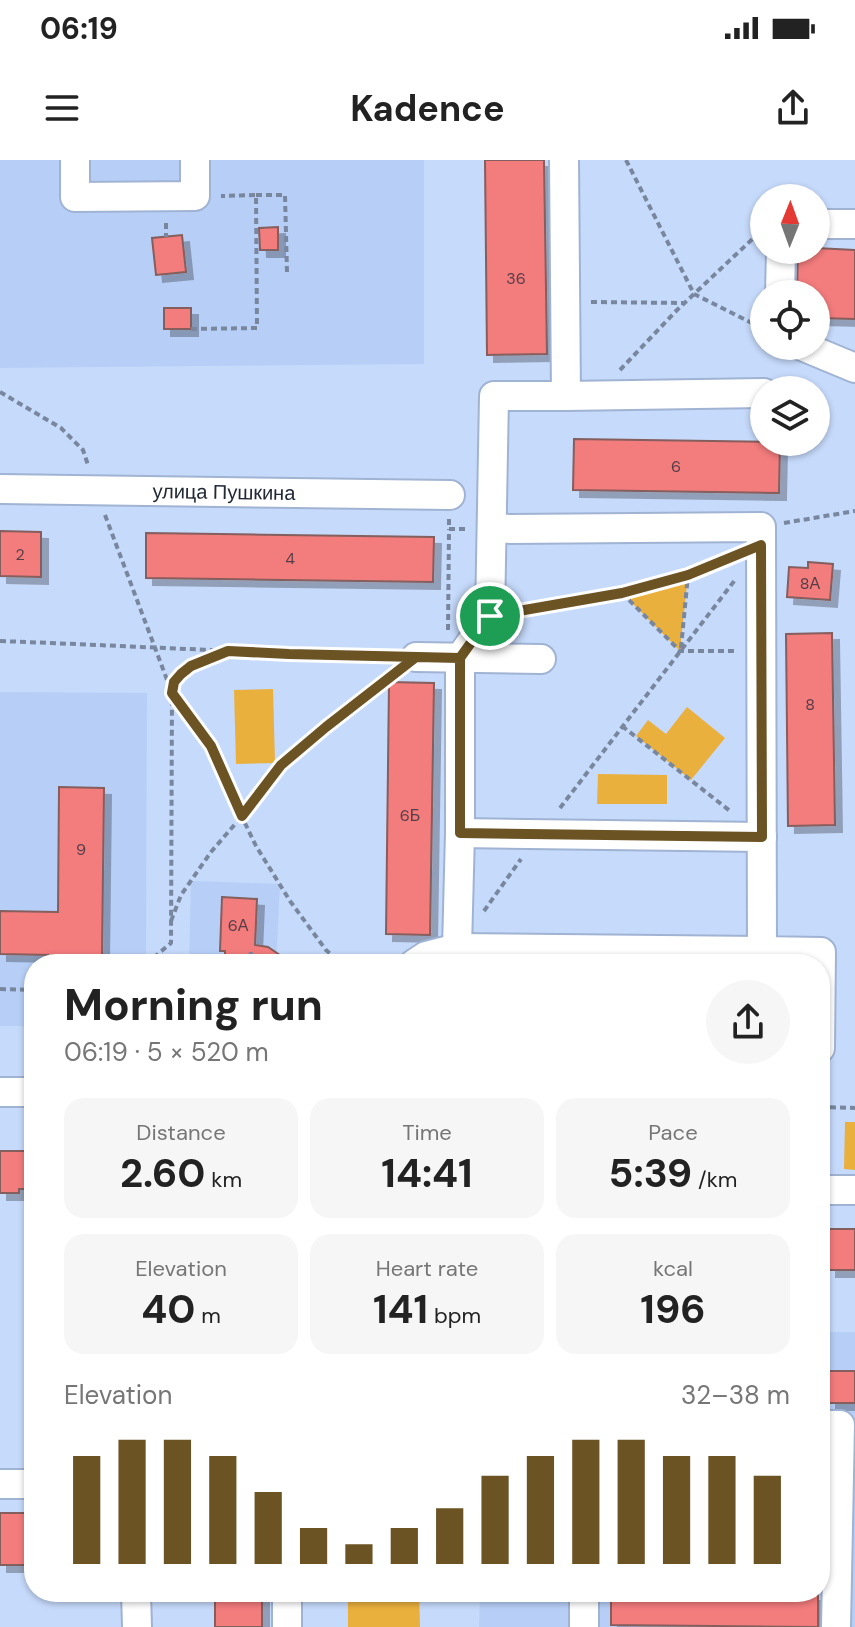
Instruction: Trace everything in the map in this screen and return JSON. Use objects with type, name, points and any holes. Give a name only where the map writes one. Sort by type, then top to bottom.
[{"type":"street","points":[[75,160],[75,197],[195,196],[195,160]]},
{"type":"street","points":[[564,160],[566,396]]},
{"type":"street","points":[[830,224],[855,224]]},
{"type":"street","points":[[830,358],[855,368]]},
{"type":"street","points":[[457,948],[460,658],[490,616],[494,396],[750,393]]},
{"type":"street","name":"улица Пушкина","points":[[0,489],[450,495]]},
{"type":"street","points":[[493,529],[761,536],[762,951]]},
{"type":"street","points":[[416,657],[541,659]]},
{"type":"street","points":[[460,833],[762,837]]},
{"type":"street","points":[[434,954],[457,948],[821,954]]},
{"type":"street","points":[[0,1092],[24,1092]]},
{"type":"street","points":[[830,1190],[855,1190]]},
{"type":"street","points":[[830,1425],[840,1425],[836,1627]]},
{"type":"street","points":[[0,1484],[24,1484]]},
{"type":"street","points":[[136,1602],[137,1627]]},
{"type":"street","points":[[287,1602],[287,1627]]},
{"type":"street","points":[[584,1602],[584,1627]]},
{"type":"path","points":[[626,160],[694,294],[750,322]]},
{"type":"path","points":[[191,329],[257,328],[256,195]]},
{"type":"path","points":[[195,196],[285,195],[287,273]]},
{"type":"path","points":[[597,395],[684,303],[750,242]]},
{"type":"path","points":[[565,302],[684,303]]},
{"type":"path","points":[[0,392],[61,428],[83,450],[95,491],[172,693],[211,746],[256,846],[290,901],[331,954]]},
{"type":"path","points":[[490,616],[622,593],[688,575],[761,536],[855,511]]},
{"type":"path","points":[[449,529],[447,640],[460,658]]},
{"type":"path","points":[[484,910],[680,651],[761,536]]},
{"type":"path","points":[[680,651],[688,575]]},
{"type":"path","points":[[622,593],[680,651],[762,652]]},
{"type":"path","points":[[0,641],[416,657]]},
{"type":"path","points":[[158,954],[171,943],[174,682],[191,666],[228,651]]},
{"type":"path","points":[[171,921],[181,895],[211,852],[281,765],[416,657]]},
{"type":"path","points":[[622,726],[762,837]]},
{"type":"path","points":[[0,989],[24,990]]},
{"type":"path","points":[[830,1107],[855,1108]]},
{"type":"shaded area","points":[[0,160],[424,160],[424,364],[0,368]]},
{"type":"shaded area","points":[[688,575],[680,651],[622,593]]},
{"type":"shaded area","points":[[273,689],[275,763],[236,764],[234,690]]},
{"type":"shaded area","points":[[0,692],[147,693],[146,954],[24,954],[24,1026],[0,1026]]},
{"type":"shaded area","points":[[687,707],[725,738],[691,780],[636,736],[648,720],[666,734]]},
{"type":"shaded area","points":[[598,774],[667,775],[667,804],[597,804]]},
{"type":"shaded area","points":[[191,881],[280,884],[276,954],[189,954]]},
{"type":"shaded area","points":[[845,1122],[855,1122],[855,1170],[844,1169]]},
{"type":"shaded area","points":[[830,1332],[855,1332],[855,1627],[479,1627],[480,1602],[830,1602]]},
{"type":"shaded area","points":[[348,1602],[419,1602],[420,1627],[348,1627]]},
{"type":"building","points":[[485,160],[544,160],[547,354],[487,355]]},
{"type":"building","points":[[278,227],[278,250],[260,250],[259,228]]},
{"type":"building","points":[[182,235],[186,272],[156,275],[152,238]]},
{"type":"building","points":[[830,249],[855,250],[855,319],[830,318],[830,280],[797,280],[798,264],[830,264]]},
{"type":"building","points":[[164,308],[191,308],[191,329],[164,329]]},
{"type":"building","points":[[574,439],[750,442],[750,456],[780,456],[779,493],[573,490]]},
{"type":"building","points":[[0,531],[41,532],[41,577],[0,576]]},
{"type":"building","points":[[146,533],[434,537],[433,582],[146,578]]},
{"type":"building","points":[[808,562],[833,564],[830,600],[787,597],[789,567],[808,568]]},
{"type":"building","points":[[832,633],[835,825],[788,826],[786,634]]},
{"type":"building","points":[[389,682],[434,683],[430,935],[386,934]]},
{"type":"building","points":[[59,787],[104,788],[102,954],[0,954],[0,911],[58,912]]},
{"type":"building","points":[[222,897],[257,899],[255,945],[268,947],[278,954],[225,954],[225,951],[220,951]]},
{"type":"building","points":[[0,1151],[24,1151],[24,1189],[19,1189],[19,1193],[0,1193]]},
{"type":"building","points":[[830,1229],[855,1229],[855,1270],[830,1270]]},
{"type":"building","points":[[830,1371],[855,1371],[855,1403],[830,1403]]},
{"type":"building","points":[[0,1513],[24,1513],[24,1565],[0,1565]]},
{"type":"building","points":[[215,1602],[262,1602],[262,1627],[215,1627]]},
{"type":"building","points":[[611,1602],[818,1602],[818,1627],[611,1625]]},
{"type":"route","points":[[490,616],[460,658],[416,657],[326,727],[281,765],[242,816],[211,746],[172,693],[174,682],[191,666],[228,651],[460,658],[460,833],[762,837],[761,545],[688,575],[622,593],[490,616]]}]
